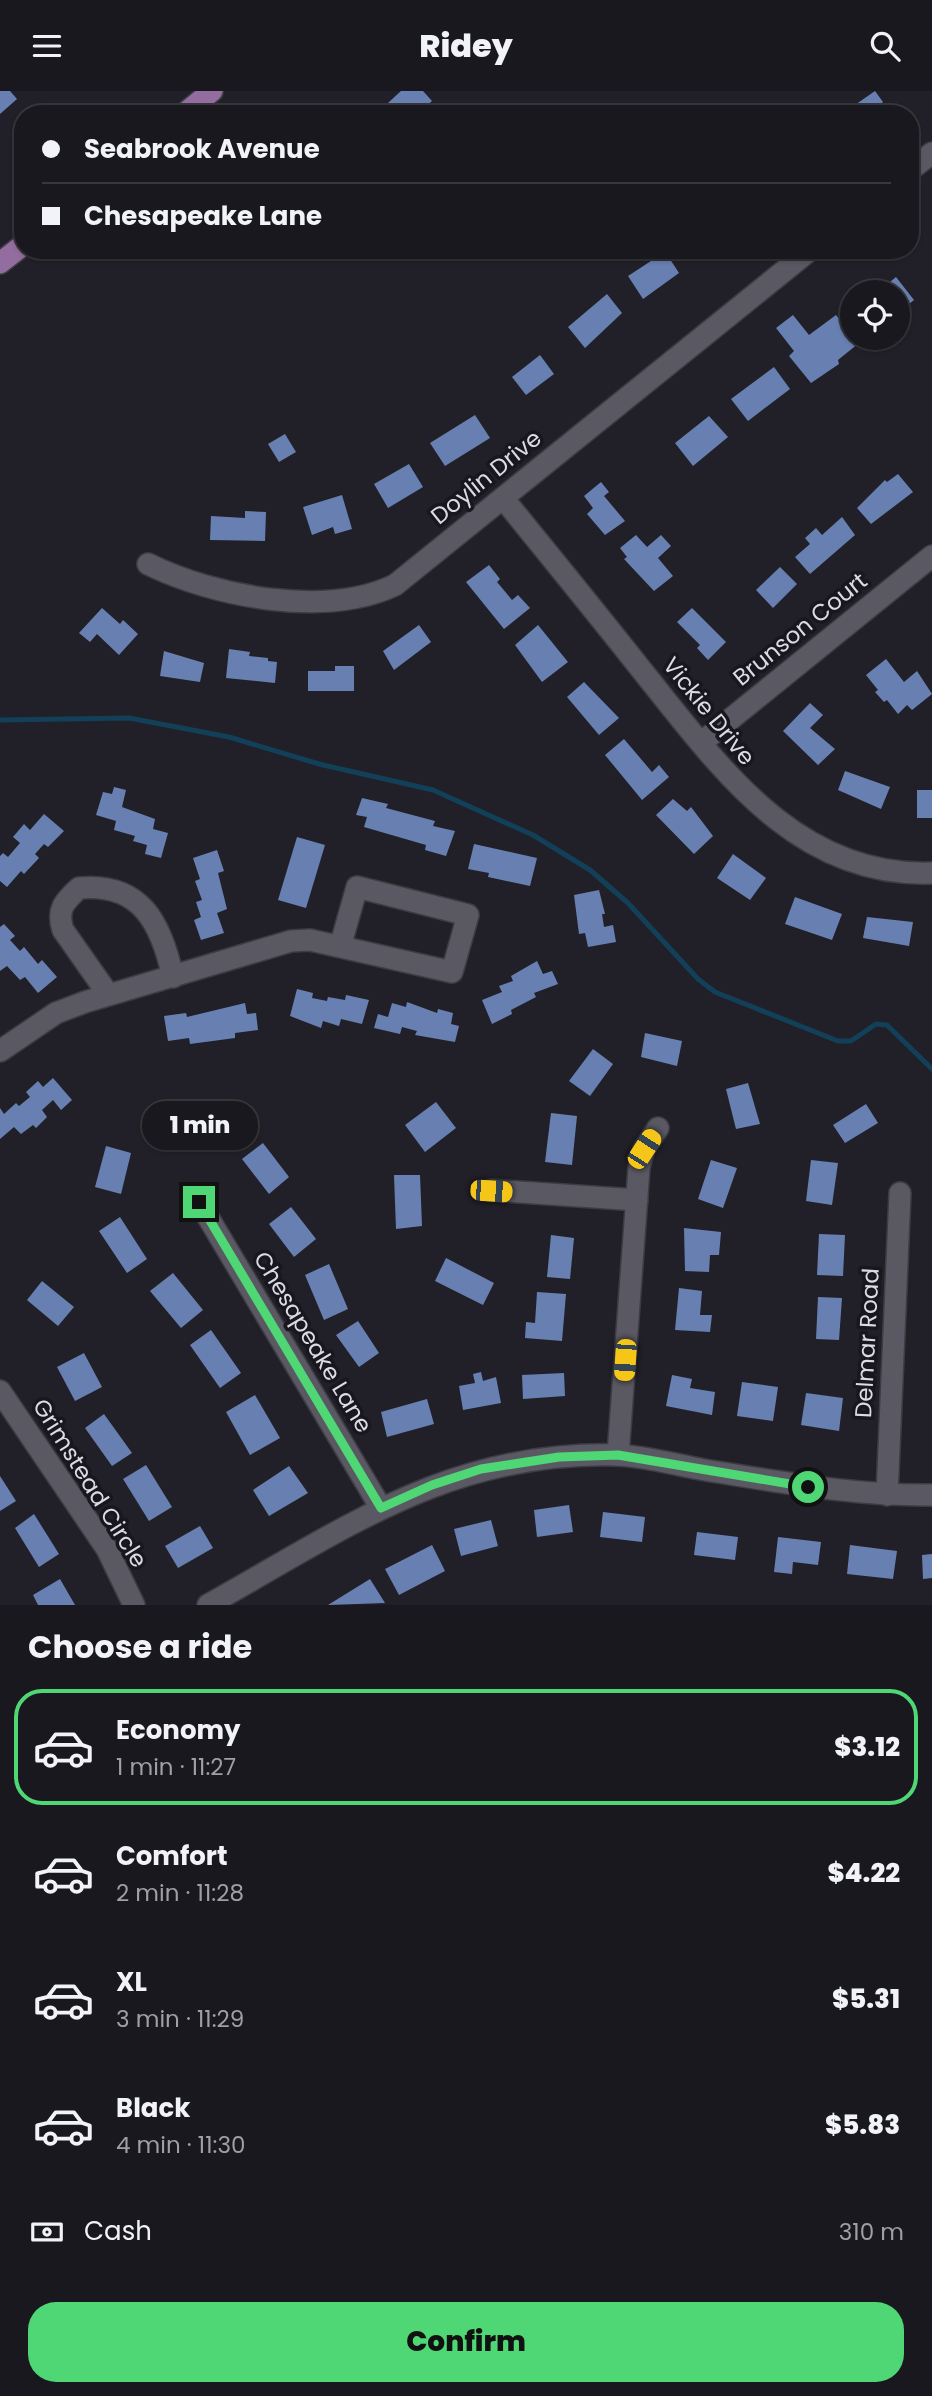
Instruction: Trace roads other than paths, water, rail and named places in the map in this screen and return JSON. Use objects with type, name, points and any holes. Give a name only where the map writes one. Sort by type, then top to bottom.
[{"type":"main road","points":[[195,105],[212,91]]},
{"type":"main road","points":[[0,263],[14,252]]},
{"type":"street","name":"Doylin Drive","points":[[148,564],[201,587],[325,603],[345,601],[395,585],[799,259]]},
{"type":"street","name":"Vickie Drive","points":[[503,498],[701,743],[754,803],[802,838],[876,867],[932,873]]},
{"type":"street","name":"Brunson Court","points":[[701,743],[932,556]]},
{"type":"street","points":[[0,1051],[57,1013],[108,994],[291,941],[310,940],[340,947],[452,972],[468,915],[357,887],[340,947]]},
{"type":"street","points":[[108,994],[62,930],[59,917],[62,904],[79,888],[106,888],[126,893],[140,903],[155,924],[167,950],[173,977]]},
{"type":"street","points":[[618,1455],[639,1167],[644,1149],[658,1128]]},
{"type":"street","points":[[491,1191],[637,1200]]},
{"type":"street","name":"Delmar Road","points":[[887,1496],[901,1193]]},
{"type":"street","name":"Chesapeake Lane","points":[[199,1202],[381,1508]]},
{"type":"street","name":"Grimstead Circle","points":[[0,1391],[107,1549],[134,1605]]},
{"type":"street","points":[[208,1605],[381,1508],[448,1479],[504,1464],[618,1455],[848,1493],[932,1495]]},
{"type":"waterway","points":[[0,720],[129,718],[229,737],[319,764],[433,790],[533,835],[590,870],[628,903],[698,979],[715,992],[838,1041],[851,1041],[876,1024],[887,1025],[932,1069]]}]
